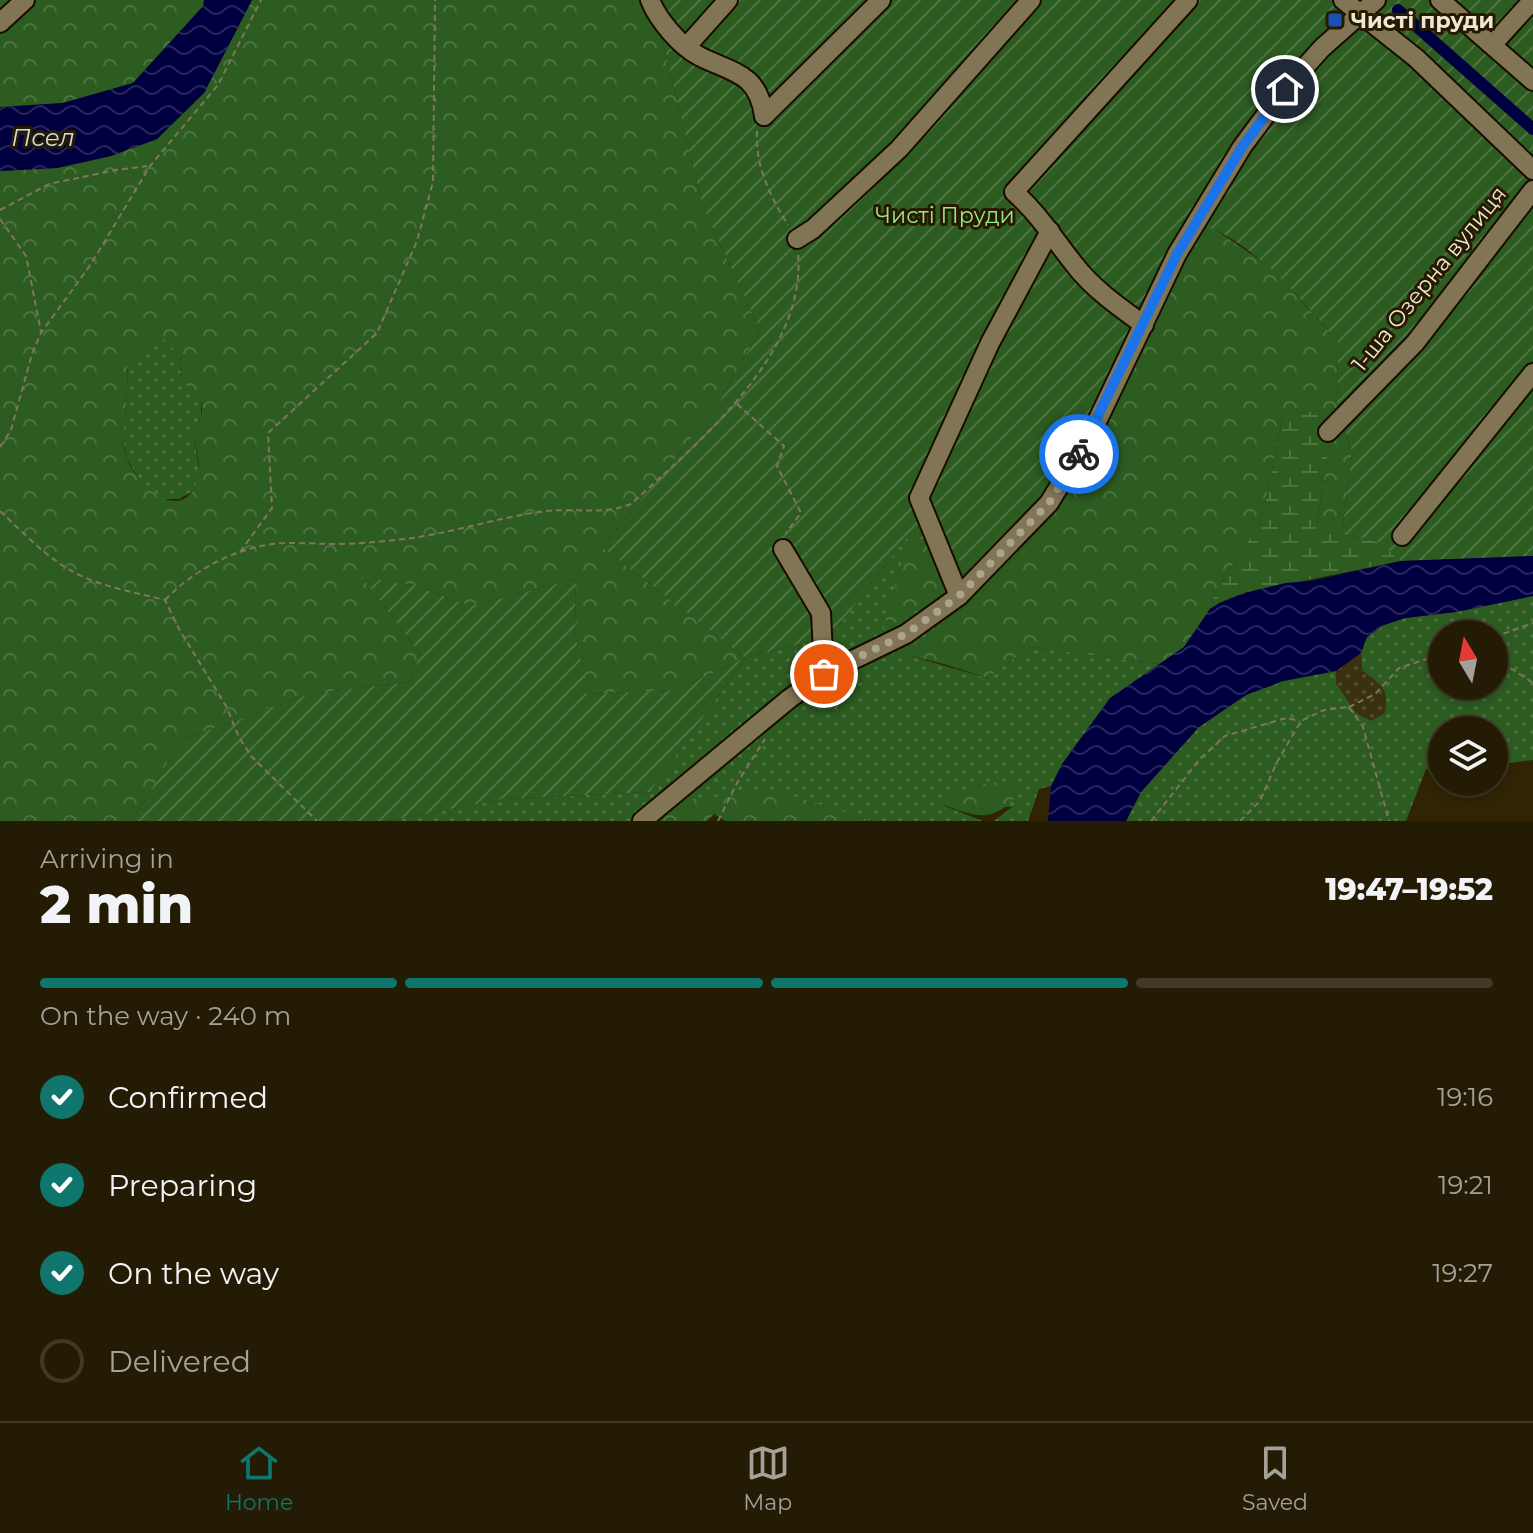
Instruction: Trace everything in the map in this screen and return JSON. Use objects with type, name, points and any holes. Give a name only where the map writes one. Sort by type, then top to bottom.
[{"type":"street","points":[[0,23],[25,0]]},
{"type":"street","points":[[650,0],[666,25],[696,55],[743,75],[762,103],[764,116]]},
{"type":"street","points":[[687,46],[728,0]]},
{"type":"street","points":[[764,116],[881,0]]},
{"type":"street","points":[[797,239],[813,229],[899,149],[1031,0]]},
{"type":"street","points":[[1144,325],[1103,294],[1075,266],[1050,231],[1014,192],[1188,0]]},
{"type":"street","points":[[1343,0],[1416,58],[1533,170]]},
{"type":"street","points":[[642,821],[789,699],[824,674],[906,634],[959,596],[1049,503],[1090,436],[1177,254],[1242,147],[1285,89],[1322,48],[1376,0]]},
{"type":"street","points":[[1440,0],[1533,81]]},
{"type":"street","points":[[1493,44],[1533,0]]},
{"type":"street","name":"1-ша Озерна вулиця","points":[[1328,432],[1415,343],[1533,190]]},
{"type":"street","points":[[959,596],[919,498],[990,343],[1050,231]]},
{"type":"street","points":[[1402,536],[1533,373]]},
{"type":"street","points":[[783,549],[821,613],[824,674]]},
{"type":"path","points":[[0,447],[11,430],[41,333],[91,264],[150,166],[218,85],[261,0]]},
{"type":"path","points":[[240,553],[272,508],[268,433],[377,333],[417,241],[433,182],[435,0]]},
{"type":"path","points":[[165,600],[205,567],[267,545],[357,544],[454,531],[529,513],[565,509],[617,510],[631,504],[705,437],[736,402],[776,346],[787,324],[795,297],[799,263],[797,239],[766,187],[756,143],[757,125],[764,116]]},
{"type":"path","points":[[0,210],[49,184],[150,166]]},
{"type":"path","points":[[0,219],[26,256],[41,333]]},
{"type":"path","points":[[736,402],[784,446],[777,466],[801,513],[782,539],[783,549]]},
{"type":"path","points":[[0,511],[36,547],[61,564],[91,580],[165,600],[251,756],[317,821]]},
{"type":"path","points":[[1508,632],[1533,623]]},
{"type":"path","points":[[1240,821],[1260,801],[1277,762],[1301,721],[1324,710],[1349,707],[1375,694],[1399,668],[1428,659]]},
{"type":"path","points":[[1508,665],[1533,683]]},
{"type":"path","points":[[1349,707],[1363,727],[1389,821]]},
{"type":"path","points":[[1151,821],[1200,759],[1225,736],[1286,718],[1301,721]]},
{"type":"path","points":[[718,821],[737,783],[768,734]]},
{"type":"green space","points":[[0,0],[204,0],[204,6],[133,83],[63,103],[0,107]]},
{"type":"green space","points":[[252,0],[653,0],[702,205],[760,330],[714,411],[602,547],[745,658],[676,690],[586,694],[576,638],[575,579],[471,606],[413,585],[363,578],[420,654],[409,682],[309,694],[181,740],[132,821],[0,821],[0,171],[57,168],[111,156],[157,139],[204,93]],"holes":[[[163,339],[179,354],[183,379],[201,397],[202,409],[195,435],[198,480],[187,497],[177,501],[155,494],[145,485],[129,463],[123,437],[128,361],[143,347]]]},
{"type":"green space","name":"Чисті Пруди","points":[[653,0],[1533,0],[1533,556],[1401,561],[1379,542],[1342,534],[1352,452],[1337,408],[1338,342],[1288,287],[1249,251],[1206,226],[1184,221],[1124,340],[1082,434],[1039,500],[976,570],[910,533],[831,636],[745,658],[602,547],[714,411],[760,330],[702,205]]},
{"type":"green space","points":[[1184,221],[1205,223],[1059,509],[978,597],[903,654],[987,678],[1030,647],[1160,664],[1128,688],[1084,734],[1051,786],[1039,789],[1028,821],[994,821],[1012,807],[942,805],[983,821],[872,821],[782,793],[654,821],[389,821],[504,799],[650,792],[745,658],[831,636],[910,533],[884,629],[1082,434],[1124,340]]},
{"type":"green space","points":[[1205,223],[1272,268],[1338,342],[1337,408],[1283,415],[1262,519],[1216,591],[1210,609],[1184,647],[1160,664],[1030,647],[987,678],[902,654],[978,597],[1059,509]]},
{"type":"green space","points":[[163,338],[179,354],[181,375],[201,397],[201,416],[196,426],[195,444],[200,476],[193,491],[179,499],[160,499],[141,483],[126,457],[122,432],[126,415],[128,361],[143,347]]},
{"type":"green space","points":[[1337,408],[1343,427],[1329,445],[1316,532],[1379,542],[1401,561],[1244,593],[1210,609],[1216,591],[1262,519],[1283,415]]},
{"type":"green space","points":[[1343,427],[1352,452],[1342,534],[1316,533],[1329,445]]},
{"type":"green space","points":[[910,533],[976,570],[946,593],[883,630]]},
{"type":"green space","points":[[362,577],[413,585],[471,606],[575,579],[576,638],[587,694],[676,690],[745,658],[650,792],[504,799],[389,821],[132,821],[181,740],[309,694],[409,682],[420,654]]},
{"type":"green space","points":[[1533,596],[1533,760],[1508,763],[1508,716],[1428,716],[1428,769],[1406,821],[1126,821],[1141,792],[1199,727],[1246,695],[1283,681],[1336,671],[1336,683],[1357,714],[1361,653],[1367,637],[1384,625],[1405,618],[1456,612]]},
{"type":"green space","points":[[991,782],[1025,787],[1006,806],[989,815],[969,813],[941,804],[955,792]]},
{"type":"green space","points":[[782,792],[872,821],[725,821],[714,814],[707,821],[654,821],[696,798]]},
{"type":"sand","points":[[1361,653],[1362,670],[1379,683],[1386,697],[1385,713],[1371,721],[1357,714],[1336,683],[1336,671]]},
{"type":"water","name":"Псел","points":[[204,0],[252,0],[204,93],[157,139],[111,156],[57,168],[0,171],[0,107],[63,103],[133,83],[203,6]]},
{"type":"water","points":[[1533,556],[1533,596],[1456,612],[1405,618],[1384,625],[1367,637],[1361,653],[1336,671],[1283,681],[1246,695],[1199,727],[1141,792],[1126,821],[1048,821],[1051,786],[1062,764],[1110,698],[1184,647],[1210,609],[1219,603],[1244,593],[1286,583],[1310,581],[1401,561]]},
{"type":"waterway","points":[[1398,10],[1533,129]]},
{"type":"way so far","points":[[824,674],[906,634],[959,596],[1049,503],[1079,454]]},
{"type":"place","name":"Чисті пруди","points":[[1335,20]]},
{"type":"route","points":[[1079,454],[1177,254],[1242,147],[1285,89]]}]
